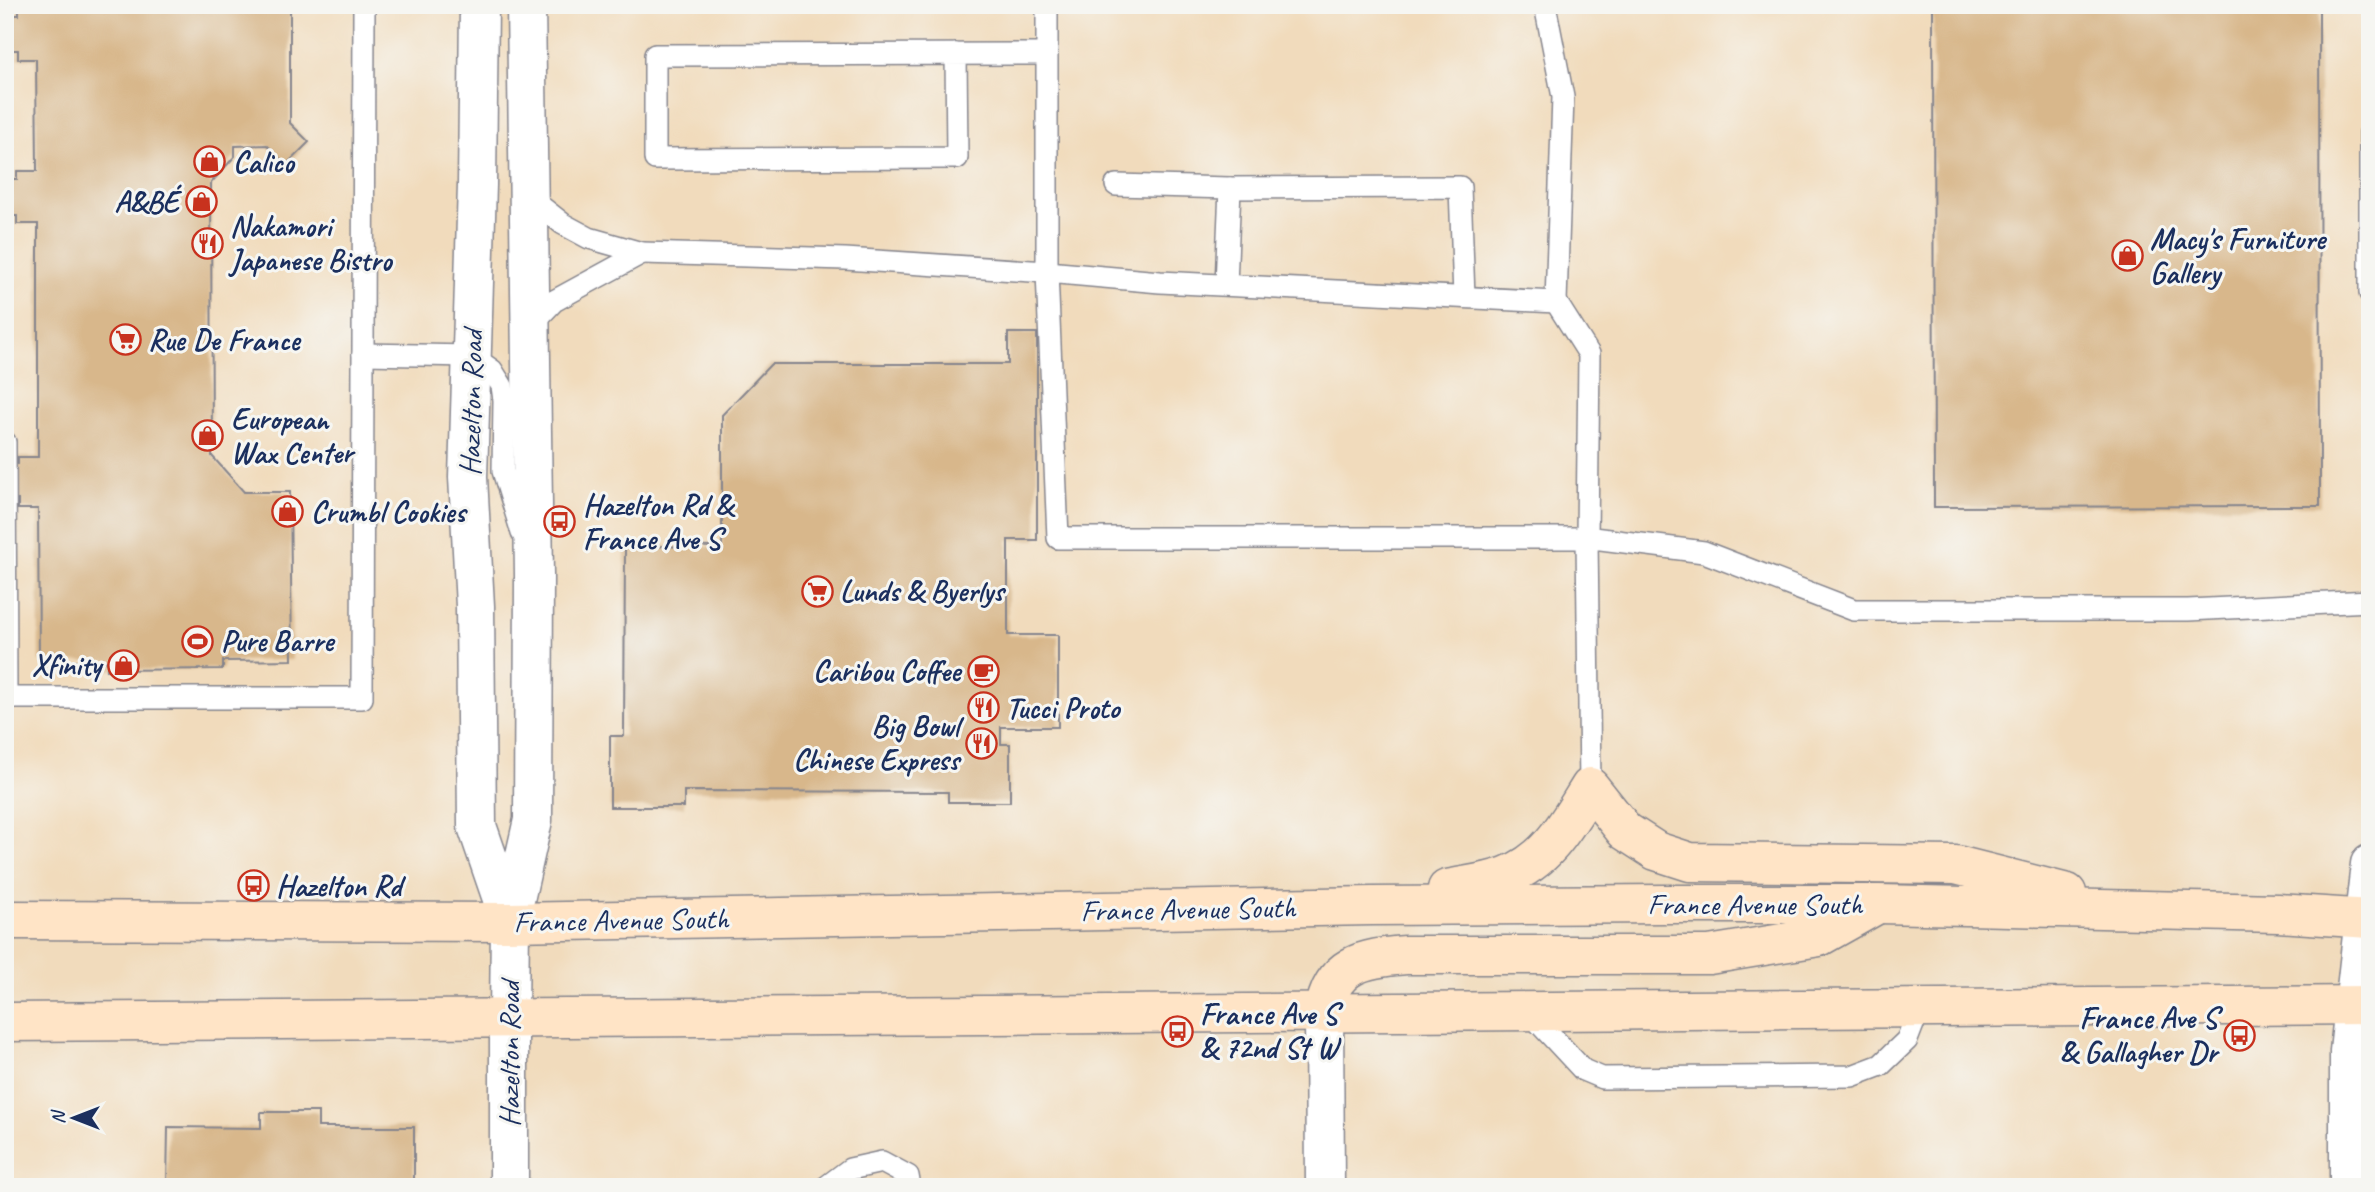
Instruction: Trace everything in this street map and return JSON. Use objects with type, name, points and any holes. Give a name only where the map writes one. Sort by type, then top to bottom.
[{"type":"main road","points":[[1372,906],[1506,876],[1538,859],[1564,828],[1590,787],[1625,831],[1656,851],[1690,862],[1956,865],[2133,910]]},
{"type":"main road","name":"France Avenue South","points":[[5,920],[510,922],[1372,906],[1878,904],[2278,913],[2367,919]]},
{"type":"main road","points":[[1324,1013],[1331,987],[1340,975],[1353,965],[1373,957],[1405,954],[1709,954],[1819,937],[1878,904]]},
{"type":"main road","points":[[5,1022],[2362,1005]]},
{"type":"street","name":"Hazelton Road","points":[[479,5],[477,185],[468,477],[475,606],[477,826],[510,922]]},
{"type":"street","name":"Hazelton Road","points":[[509,1187],[510,922],[533,820],[532,324],[526,5]]},
{"type":"street","points":[[2349,1187],[2349,1051],[2362,1005],[2370,864]]},
{"type":"street","points":[[1324,1013],[1325,1187]]},
{"type":"lane","points":[[5,442],[6,698],[362,698],[364,5]]},
{"type":"lane","points":[[1047,5],[1047,272],[1058,538],[1587,538],[1704,552],[1854,610],[2188,610],[2370,601]]},
{"type":"lane","points":[[1545,5],[1563,97],[1556,302],[1589,354],[1587,538],[1590,787]]},
{"type":"lane","points":[[956,54],[957,158],[656,159],[655,55],[956,54],[1047,54]]},
{"type":"lane","points":[[2370,133],[2370,293]]},
{"type":"lane","points":[[1116,185],[1230,188],[1460,187],[1464,297]]},
{"type":"lane","points":[[1226,285],[1230,188]]},
{"type":"lane","points":[[530,198],[563,224],[589,238],[642,253],[845,259],[1226,285],[1556,302]]},
{"type":"lane","points":[[532,324],[554,301],[642,253]]},
{"type":"lane","points":[[363,355],[472,356],[492,370],[502,386],[504,400],[503,471],[534,575]]},
{"type":"lane","points":[[1529,1012],[1583,1070],[1602,1077],[1852,1076],[1881,1065],[1907,1040],[1919,1009]]},
{"type":"lane","points":[[826,1187],[849,1169],[882,1162],[908,1176],[910,1187]]},
{"type":"building","name":"Rue De France","points":[[290,5],[290,123],[309,142],[286,165],[267,145],[235,146],[235,156],[211,183],[212,456],[244,492],[290,492],[292,660],[223,661],[223,669],[107,670],[107,661],[39,662],[38,509],[18,509],[18,500],[11,500],[11,464],[18,464],[18,457],[38,457],[38,224],[17,224],[17,216],[11,216],[11,179],[17,179],[17,171],[37,171],[36,59],[18,59],[18,50],[11,50],[11,15],[19,15],[19,6]]},
{"type":"building","name":"Macy's Furniture Gallery","points":[[1933,5],[2319,5],[2320,506],[1934,507]]},
{"type":"building","name":"Lunds & Byerlys","points":[[1008,333],[1037,333],[1037,540],[1008,540],[1008,635],[1058,635],[1058,727],[1001,727],[1001,744],[1010,744],[1010,802],[948,802],[948,792],[684,791],[684,807],[610,807],[610,736],[624,736],[625,546],[722,547],[722,415],[771,364],[1008,364]]},
{"type":"building","points":[[261,1112],[318,1112],[318,1127],[414,1127],[414,1187],[167,1187],[168,1127],[261,1128]]},
{"type":"place","name":"Calico","points":[[210,162]]},
{"type":"place","name":"A&BÉ","points":[[202,202]]},
{"type":"place","name":"Nakamori Japanese Bistro","points":[[207,243]]},
{"type":"place","name":"Macy's Furniture Gallery","points":[[2127,256]]},
{"type":"place","name":"Rue De France","points":[[125,340]]},
{"type":"place","name":"European Wax Center","points":[[208,436]]},
{"type":"place","name":"Crumbl Cookies","points":[[288,512]]},
{"type":"place","name":"Hazelton Rd & France Ave S","points":[[560,522]]},
{"type":"place","name":"Lunds & Byerlys","points":[[817,591]]},
{"type":"place","name":"Pure Barre","points":[[198,641]]},
{"type":"place","name":"Xfinity","points":[[124,665]]},
{"type":"place","name":"Caribou Coffee","points":[[983,671]]},
{"type":"place","name":"Tucci Proto","points":[[983,708]]},
{"type":"place","name":"Big Bowl Chinese Express","points":[[982,743]]},
{"type":"place","name":"Hazelton Rd","points":[[253,886]]},
{"type":"place","name":"France Ave S & 72nd St W","points":[[1177,1031]]},
{"type":"place","name":"France Ave S & Gallagher Dr","points":[[2240,1035]]}]
